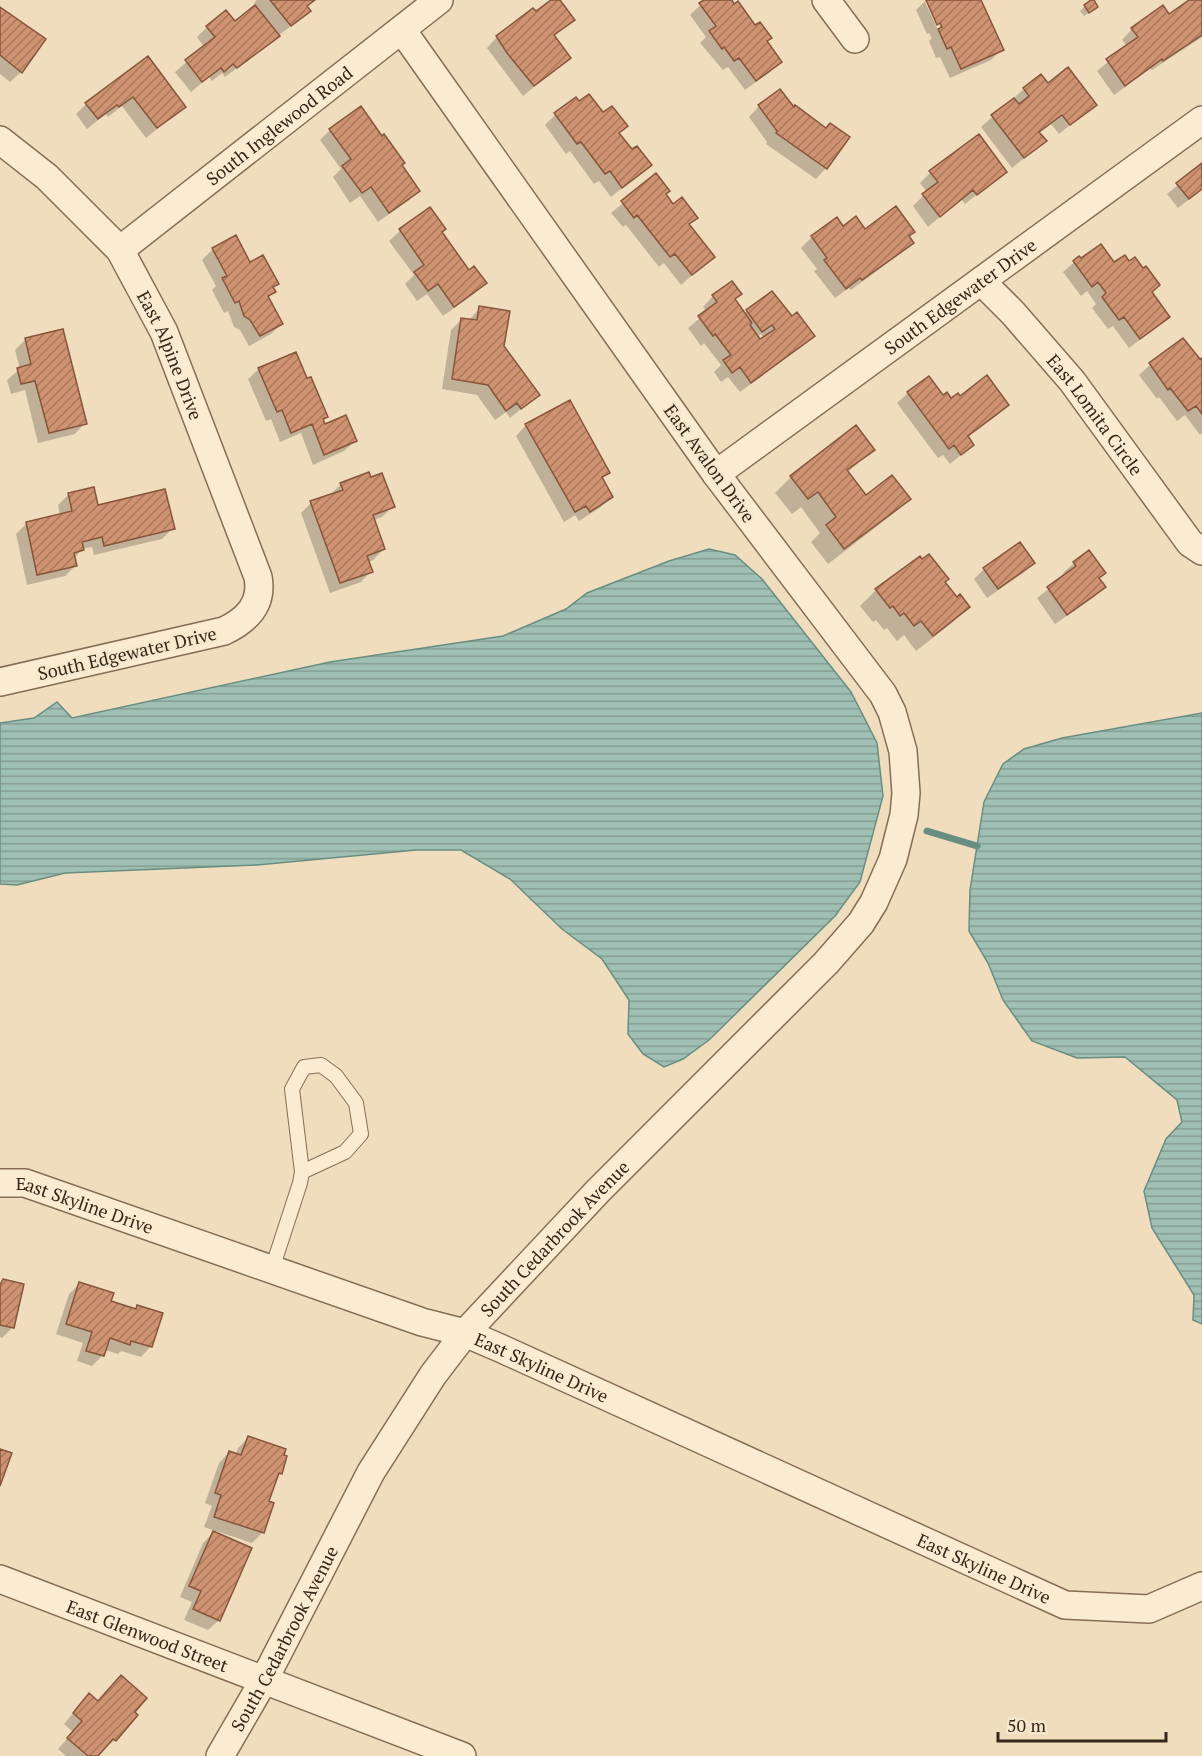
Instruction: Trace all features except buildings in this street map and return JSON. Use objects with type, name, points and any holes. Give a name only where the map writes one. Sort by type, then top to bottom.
[{"type":"street","name":"South Inglewood Road","points":[[120,250],[440,0]]},
{"type":"street","points":[[826,0],[855,39]]},
{"type":"street","name":"East Avalon Drive","points":[[402,30],[716,474],[872,678],[892,712],[899,731],[906,770],[904,815],[893,860],[879,892],[861,923]]},
{"type":"street","name":"South Edgewater Drive","points":[[716,474],[1202,120]]},
{"type":"street","name":"East Alpine Drive","points":[[0,140],[47,177],[120,250],[164,332],[258,577],[259,596],[249,615]]},
{"type":"street","name":"East Lomita Circle","points":[[981,281],[1072,381],[1190,543],[1202,551]]},
{"type":"street","name":"South Edgewater Drive","points":[[0,682],[215,634],[233,627],[249,615]]},
{"type":"street","name":"South Cedarbrook Avenue","points":[[220,1756],[264,1680],[371,1472],[433,1375],[465,1334],[590,1199],[826,963],[861,923]]},
{"type":"street","name":"East Skyline Drive","points":[[0,1183],[26,1183],[422,1322],[465,1334],[1065,1605],[1149,1609],[1202,1586]]},
{"type":"street","name":"East Glenwood Street","points":[[0,1579],[462,1756]]},
{"type":"lane","points":[[272,1269],[302,1172],[292,1089],[304,1067],[321,1065],[336,1076],[356,1103],[361,1134],[345,1152],[302,1172]]},
{"type":"water","points":[[709,549],[735,555],[762,579],[851,692],[877,743],[883,796],[860,882],[835,916],[709,1040],[683,1059],[664,1067],[643,1054],[628,1034],[629,1000],[602,959],[562,929],[510,879],[461,850],[416,850],[257,865],[65,873],[17,885],[0,884],[0,723],[34,718],[57,702],[72,718],[330,662],[503,636],[566,609],[587,593],[669,561]]},
{"type":"water","points":[[1202,713],[1202,1324],[1193,1320],[1194,1295],[1152,1228],[1144,1191],[1166,1139],[1182,1122],[1177,1100],[1125,1057],[1077,1058],[1032,1041],[1003,1000],[988,963],[969,931],[970,890],[984,802],[1003,764],[1024,749],[1062,738]]},
{"type":"waterway","points":[[927,831],[977,846]]}]
